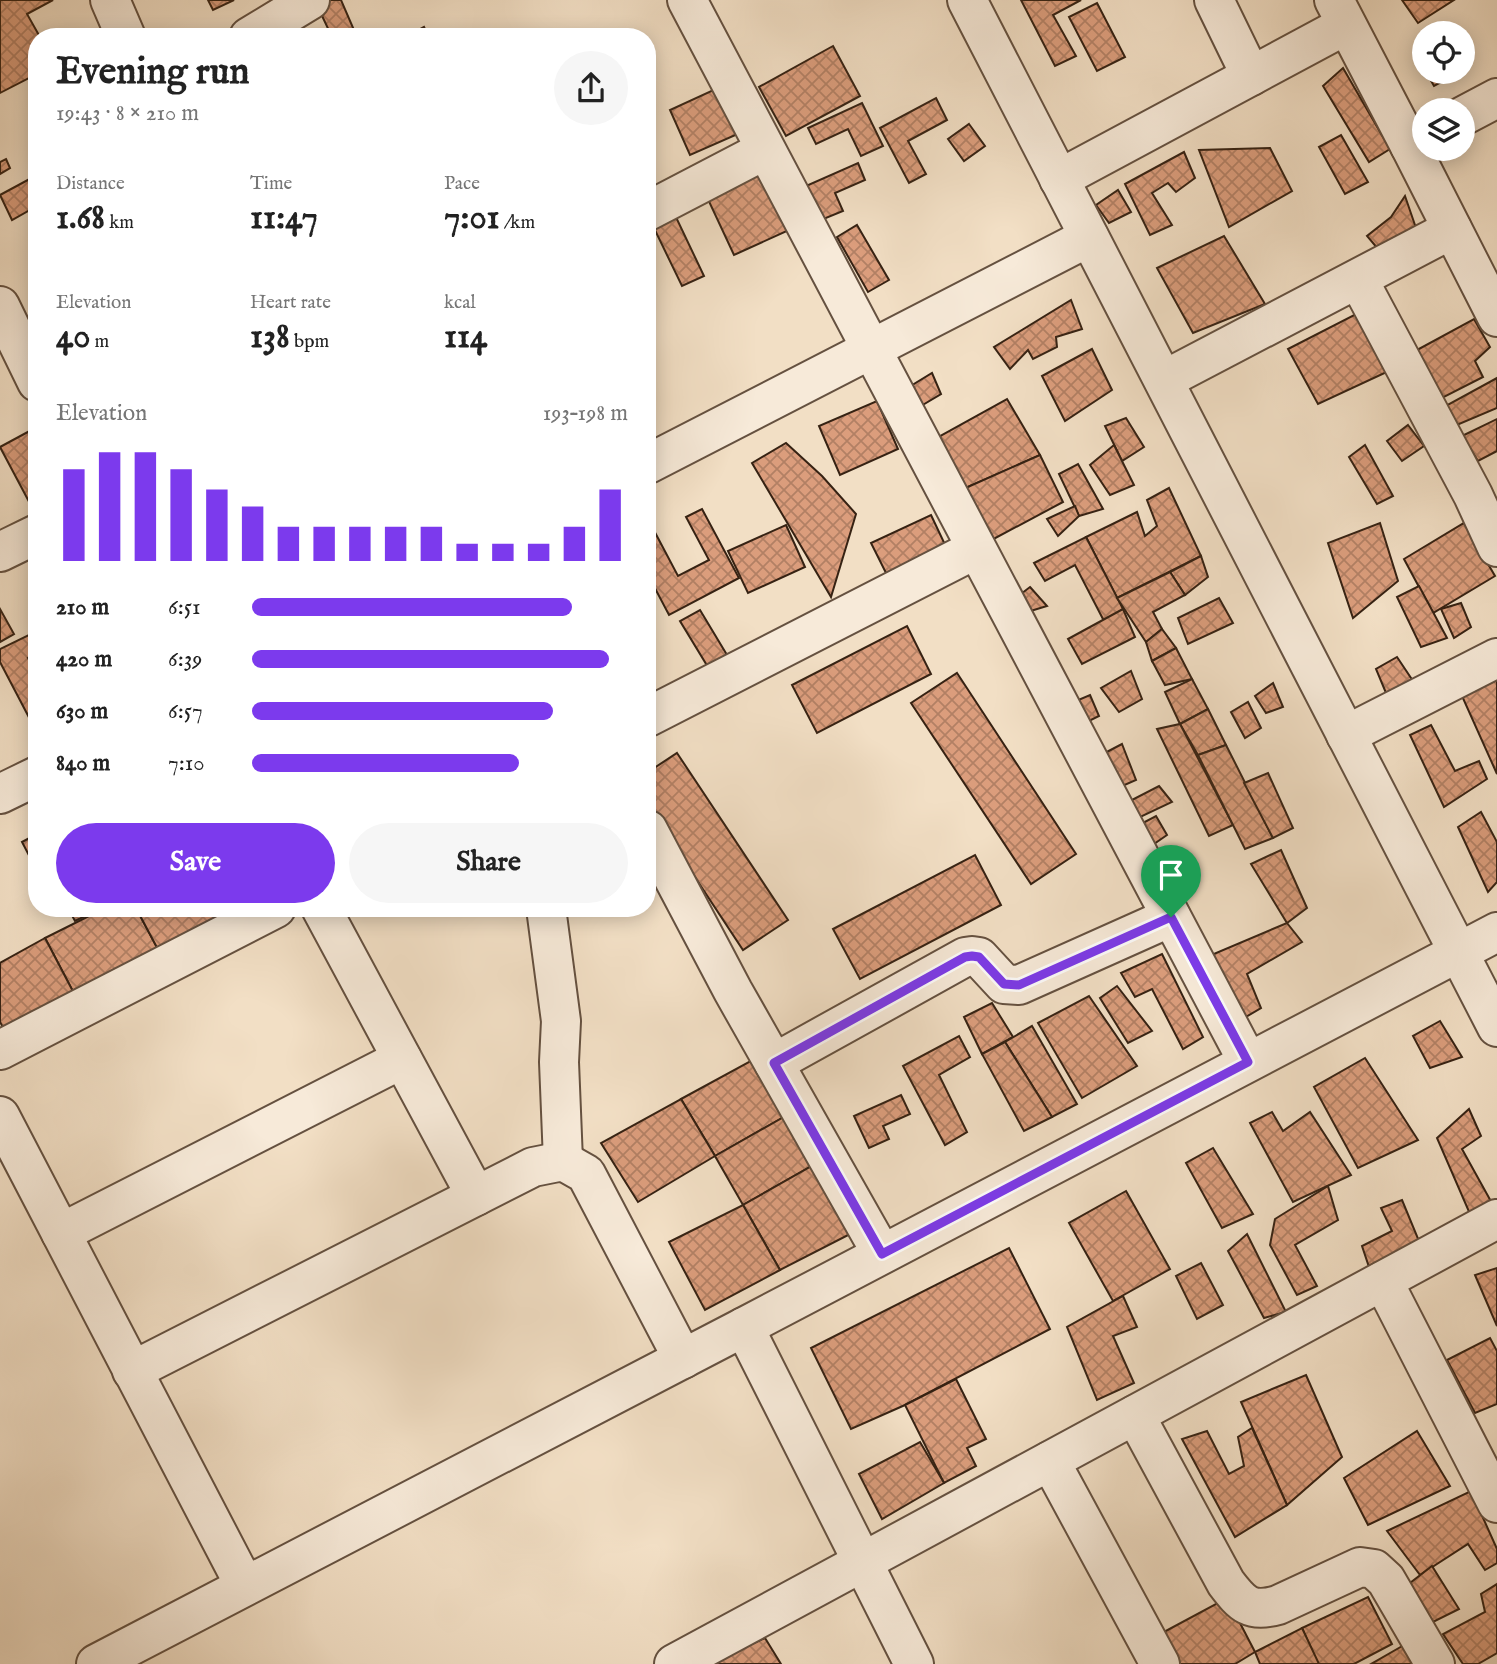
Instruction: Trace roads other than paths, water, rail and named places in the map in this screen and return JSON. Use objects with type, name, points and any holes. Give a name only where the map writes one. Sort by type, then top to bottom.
[{"type":"street","points":[[110,0],[122,28]]},
{"type":"street","points":[[270,28],[310,0]]},
{"type":"street","points":[[687,0],[1248,1062]]},
{"type":"street","points":[[967,0],[1497,1027]]},
{"type":"street","points":[[1214,0],[1251,76]]},
{"type":"street","points":[[1059,179],[1251,76],[1340,12],[1412,134]]},
{"type":"street","points":[[1475,110],[1497,98]]},
{"type":"street","points":[[656,207],[765,150]]},
{"type":"street","points":[[1425,161],[1452,229],[1497,317]]},
{"type":"street","points":[[1164,380],[1452,229]]},
{"type":"street","points":[[656,460],[1089,237]]},
{"type":"street","points":[[1358,279],[1485,487],[1497,547]]},
{"type":"street","points":[[6,330],[28,367]]},
{"type":"street","points":[[0,552],[28,538]]},
{"type":"street","points":[[656,713],[976,549]]},
{"type":"street","points":[[1346,735],[1497,658]]},
{"type":"street","points":[[0,794],[28,780]]},
{"type":"street","points":[[656,845],[733,991],[882,1254]]},
{"type":"street","points":[[0,1050],[259,917]]},
{"type":"street","points":[[326,917],[476,1196]]},
{"type":"street","points":[[547,917],[561,1021],[559,1062],[563,1161]]},
{"type":"street","points":[[774,1063],[965,957],[979,957],[1004,984],[1019,985],[1171,917]]},
{"type":"street","points":[[96,1664],[1497,932]]},
{"type":"street","points":[[61,1233],[402,1059]]},
{"type":"street","points":[[0,1116],[245,1586]]},
{"type":"street","points":[[132,1371],[533,1167],[563,1161],[586,1174],[683,1359]]},
{"type":"street","points":[[674,1664],[1497,1219]]},
{"type":"street","points":[[1382,1281],[1497,1503]]},
{"type":"street","points":[[744,1327],[863,1562],[910,1663]]},
{"type":"street","points":[[1135,1415],[1226,1583],[1238,1599],[1252,1608],[1265,1609],[1360,1567],[1374,1569],[1386,1580],[1435,1664]]},
{"type":"street","points":[[1049,1461],[1160,1664]]}]
